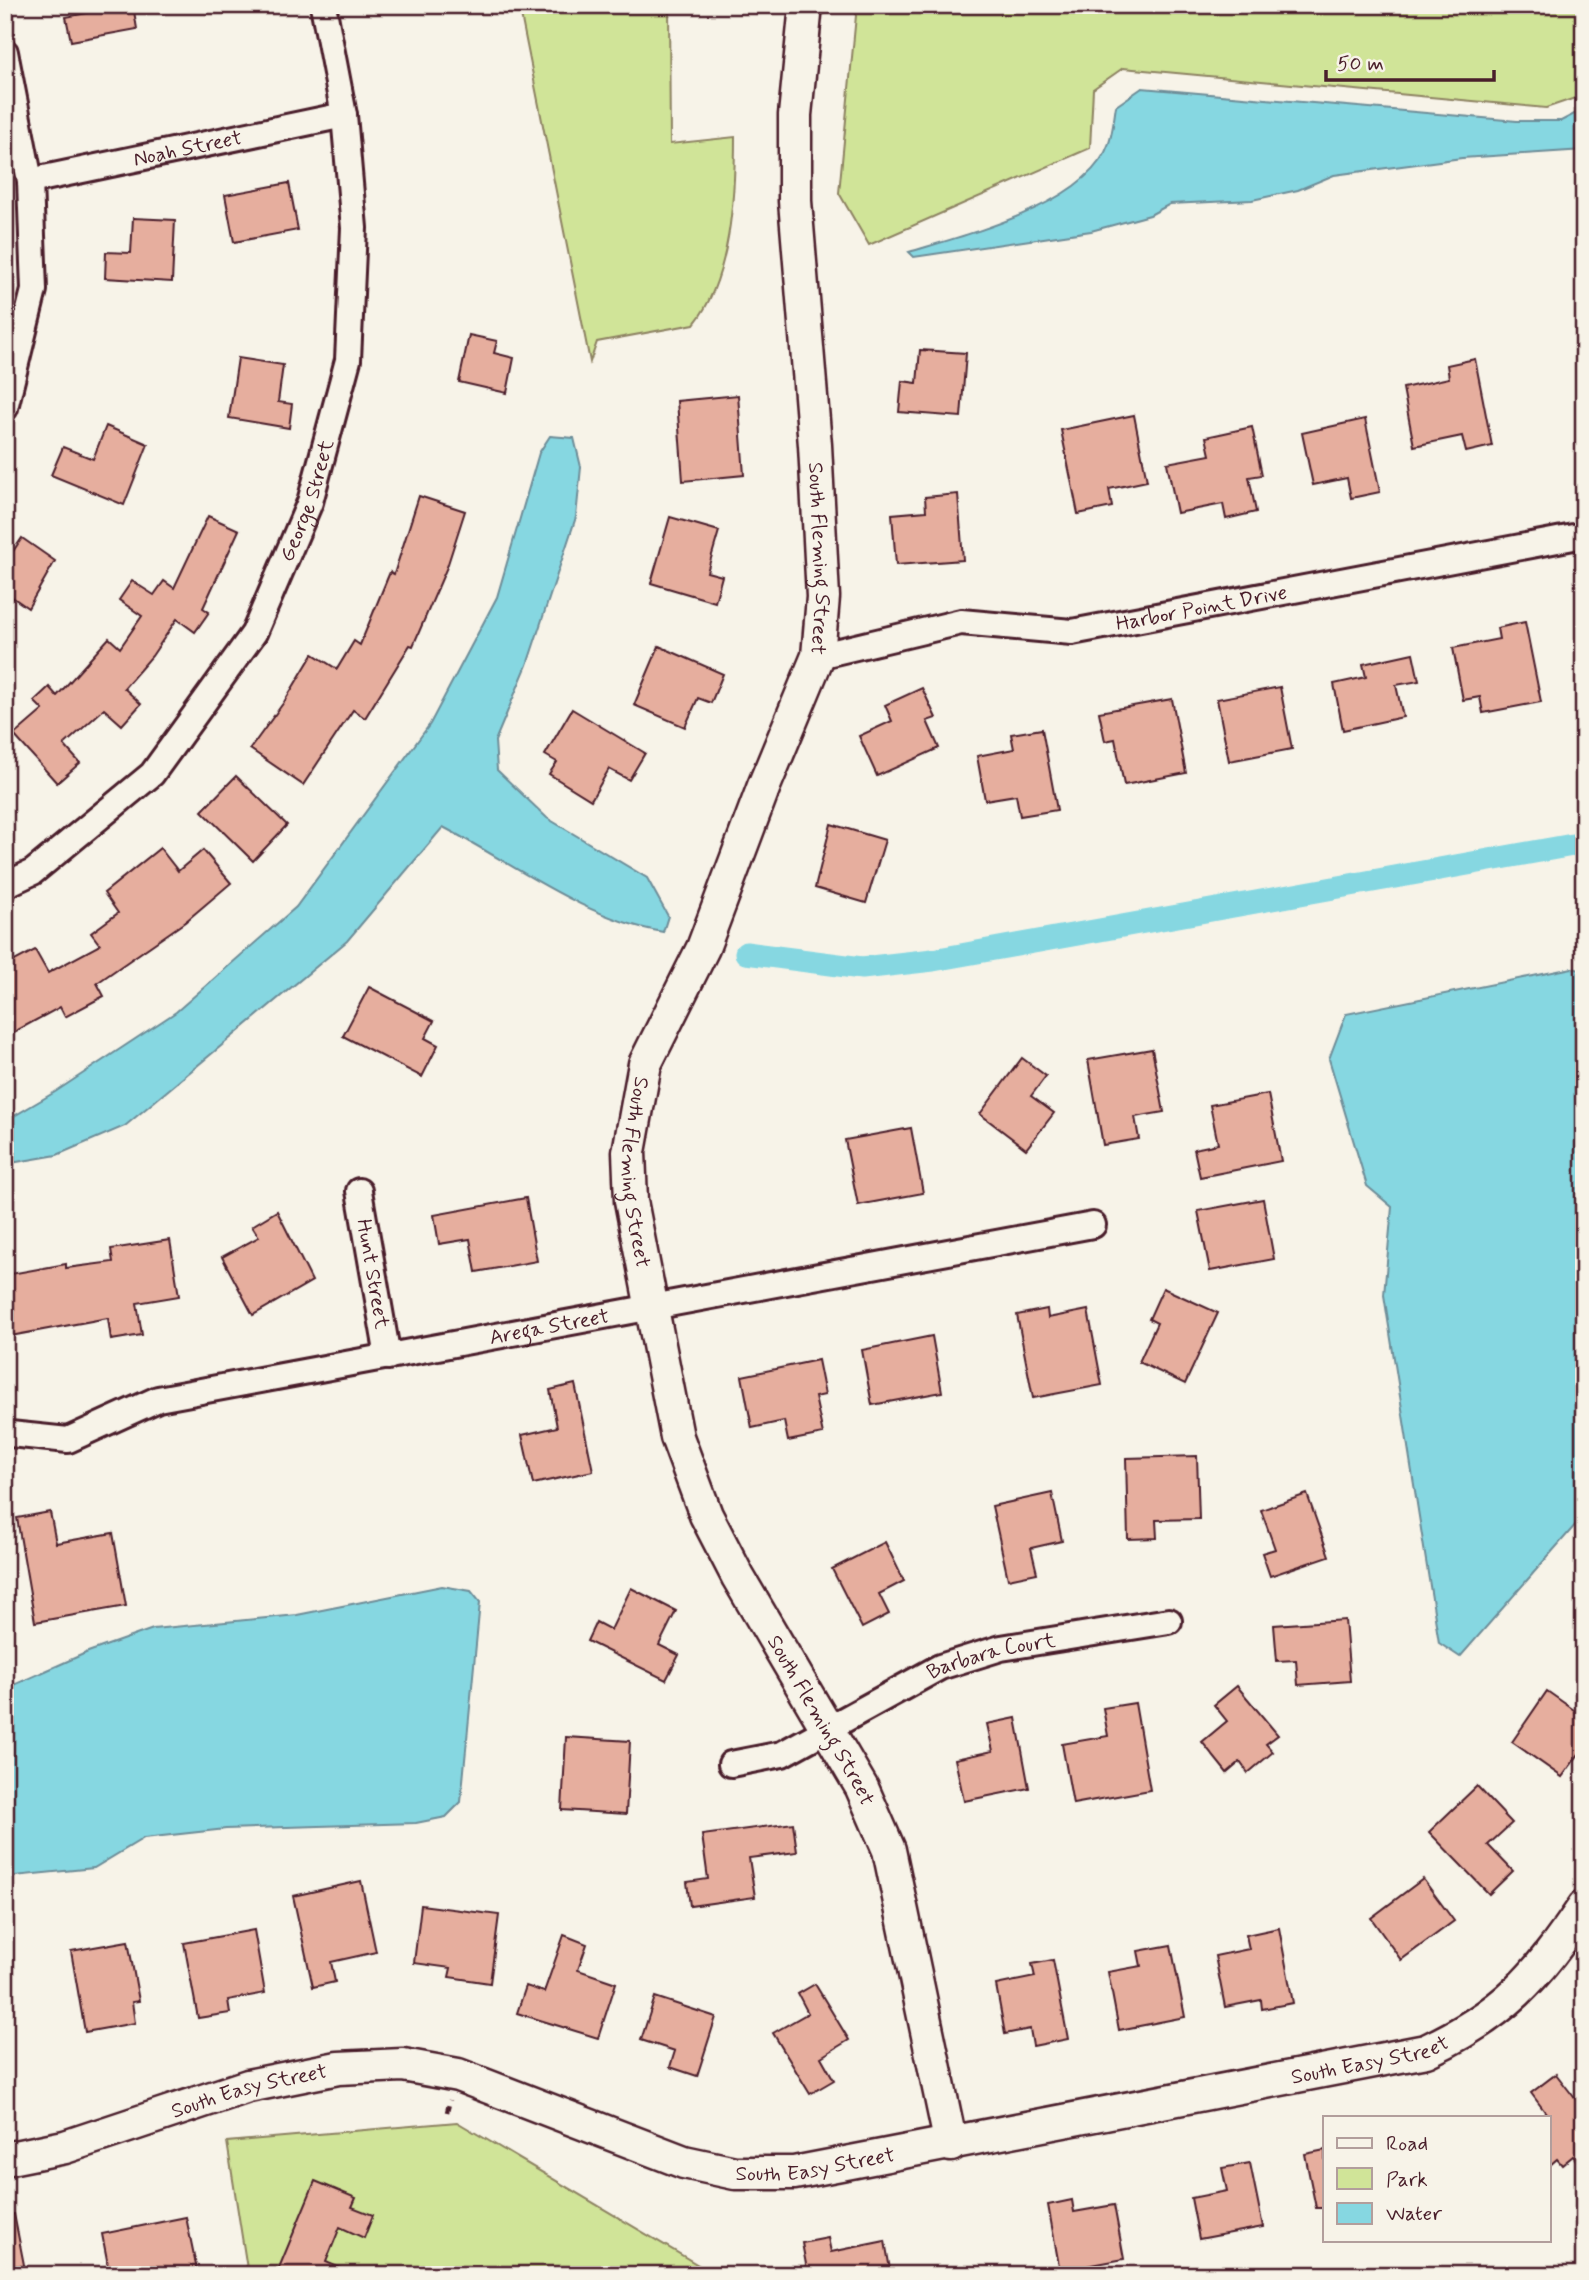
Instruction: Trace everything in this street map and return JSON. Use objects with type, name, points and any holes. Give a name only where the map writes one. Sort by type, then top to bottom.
[{"type":"street","name":"George Street","points":[[5,885],[33,872],[152,774],[254,633],[310,502],[348,360],[354,228],[344,115],[323,5]]},
{"type":"street","name":"South Fleming Street","points":[[806,5],[795,115],[795,201],[815,445],[823,597],[818,656],[764,786],[703,948],[645,1064],[628,1152],[631,1201],[677,1437],[706,1515],[738,1577],[862,1788],[889,1850],[951,2145]]},
{"type":"street","points":[[5,52],[30,181],[34,290],[5,408]]},
{"type":"street","name":"Noah Street","points":[[30,181],[344,115]]},
{"type":"street","name":"Harbor Point Drive","points":[[818,656],[961,622],[1072,632],[1584,535]]},
{"type":"street","name":"Hunt Street","points":[[359,1191],[388,1357]]},
{"type":"street","name":"Arega Street","points":[[10,1434],[68,1440],[158,1399],[1093,1225]]},
{"type":"street","name":"Barbara Court","points":[[731,1764],[782,1754],[940,1667],[1000,1648],[1169,1621]]},
{"type":"street","name":"South Easy Street","points":[[5,2159],[65,2147],[248,2086],[338,2068],[403,2065],[458,2075],[684,2162],[734,2173],[794,2173],[951,2145],[1426,2050],[1470,2031],[1514,1997],[1555,1949],[1584,1907]]},
{"type":"green space","points":[[519,5],[669,5],[670,144],[735,137],[732,209],[723,260],[716,284],[694,324],[597,342],[590,362]]},
{"type":"green space","points":[[857,5],[1584,5],[1584,95],[1546,108],[1123,68],[1093,89],[1090,148],[869,245],[839,193]]},
{"type":"green space","points":[[457,2122],[715,2275],[248,2275],[227,2142]]},
{"type":"water","points":[[1142,88],[1517,121],[1561,121],[1584,109],[1584,150],[1462,158],[1334,175],[1298,190],[1252,200],[1170,204],[1150,215],[1091,231],[914,257],[909,252],[961,237],[1022,214],[1077,184],[1097,165],[1109,143],[1116,106]]},
{"type":"water","points":[[550,436],[574,438],[581,467],[576,517],[527,665],[495,741],[497,770],[547,818],[647,878],[668,916],[663,932],[633,925],[577,902],[443,827],[347,941],[125,1126],[57,1155],[5,1164],[5,1117],[14,1116],[55,1092],[176,1012],[296,907],[430,724],[497,597],[539,453]]},
{"type":"water","points":[[1572,968],[1584,971],[1584,1515],[1460,1657],[1439,1643],[1384,1295],[1392,1207],[1367,1186],[1329,1059],[1346,1014]]},
{"type":"water","points":[[442,1586],[471,1591],[480,1602],[461,1802],[446,1817],[416,1823],[226,1829],[144,1838],[94,1868],[5,1877],[5,1689],[88,1652],[153,1629],[297,1615]]},
{"type":"building","points":[[86,5],[133,5],[137,29],[71,41],[66,17],[87,13]]},
{"type":"building","points":[[289,183],[298,230],[234,242],[225,195]]},
{"type":"building","points":[[133,218],[175,220],[172,282],[105,278],[106,252],[131,253]]},
{"type":"building","points":[[469,335],[497,341],[494,353],[514,358],[507,393],[459,382]]},
{"type":"building","points":[[920,350],[966,353],[961,417],[899,412],[902,381],[917,383]]},
{"type":"building","points":[[238,358],[283,365],[278,402],[292,404],[289,428],[229,418]]},
{"type":"building","points":[[1475,359],[1492,446],[1466,452],[1462,436],[1414,446],[1403,388],[1449,378],[1447,365]]},
{"type":"building","points":[[738,395],[744,475],[683,481],[677,401]]},
{"type":"building","points":[[1134,415],[1147,481],[1109,489],[1112,507],[1078,514],[1061,430]]},
{"type":"building","points":[[1365,419],[1380,492],[1351,498],[1347,478],[1313,485],[1302,433]]},
{"type":"building","points":[[106,426],[148,444],[124,505],[51,475],[63,447],[93,459]]},
{"type":"building","points":[[1252,427],[1262,475],[1249,477],[1256,512],[1226,519],[1223,504],[1177,513],[1167,463],[1210,455],[1206,437]]},
{"type":"building","points":[[958,494],[963,560],[896,565],[892,514],[926,511],[925,497]]},
{"type":"building","points":[[419,496],[465,511],[447,567],[413,646],[410,645],[365,718],[353,710],[303,785],[250,749],[284,702],[313,654],[337,669],[354,641],[360,645],[390,572],[394,574]]},
{"type":"building","points":[[208,516],[239,530],[203,608],[209,612],[195,632],[177,619],[152,656],[124,688],[141,704],[122,725],[104,709],[64,745],[80,763],[57,783],[14,735],[43,710],[34,701],[49,687],[57,696],[109,638],[120,648],[142,616],[119,600],[132,581],[154,595],[164,581],[174,588]]},
{"type":"building","points":[[670,517],[719,531],[707,572],[722,576],[715,602],[651,583]]},
{"type":"building","points":[[22,538],[55,561],[28,608],[5,592],[5,563]]},
{"type":"building","points":[[1525,622],[1541,702],[1483,713],[1480,697],[1463,700],[1453,648],[1499,639],[1497,628]]},
{"type":"building","points":[[659,646],[723,674],[711,703],[698,698],[685,727],[634,705]]},
{"type":"building","points":[[1413,653],[1419,681],[1396,685],[1403,717],[1343,730],[1334,684],[1366,677],[1363,664]]},
{"type":"building","points":[[1280,687],[1292,749],[1229,761],[1217,699]]},
{"type":"building","points":[[922,688],[936,718],[927,721],[939,748],[877,776],[859,736],[892,721],[885,705]]},
{"type":"building","points":[[1172,699],[1186,773],[1124,785],[1115,739],[1105,741],[1099,712]]},
{"type":"building","points":[[572,709],[645,753],[629,780],[609,769],[591,800],[549,774],[557,762],[545,755]]},
{"type":"building","points":[[1042,729],[1057,810],[1020,816],[1016,795],[985,800],[977,756],[1014,749],[1011,734]]},
{"type":"building","points":[[236,776],[287,825],[253,861],[202,811]]},
{"type":"building","points":[[831,824],[885,840],[866,903],[815,888]]},
{"type":"building","points":[[160,848],[178,871],[203,850],[231,883],[185,922],[97,983],[104,996],[65,1017],[60,1007],[5,1037],[5,966],[35,950],[48,973],[100,945],[91,933],[118,913],[104,893]]},
{"type":"building","points":[[369,987],[434,1021],[425,1038],[438,1045],[422,1077],[343,1036]]},
{"type":"building","points":[[1152,1049],[1164,1112],[1135,1117],[1139,1139],[1103,1145],[1088,1060]]},
{"type":"building","points":[[1022,1058],[1046,1076],[1031,1096],[1054,1113],[1026,1149],[980,1114]]},
{"type":"building","points":[[1268,1094],[1281,1161],[1200,1177],[1194,1149],[1218,1144],[1210,1105]]},
{"type":"building","points":[[911,1128],[923,1193],[858,1205],[845,1140]]},
{"type":"building","points":[[526,1198],[537,1261],[476,1272],[470,1239],[439,1244],[434,1215]]},
{"type":"building","points":[[1263,1199],[1274,1259],[1210,1271],[1198,1211]]},
{"type":"building","points":[[277,1211],[312,1281],[253,1315],[222,1257],[259,1237],[252,1226]]},
{"type":"building","points":[[170,1240],[179,1296],[137,1303],[142,1335],[111,1340],[108,1318],[5,1337],[5,1275],[66,1264],[66,1268],[113,1262],[111,1249]]},
{"type":"building","points":[[1163,1288],[1218,1313],[1185,1384],[1139,1362],[1157,1323],[1149,1319]]},
{"type":"building","points":[[1047,1309],[1048,1318],[1088,1310],[1102,1385],[1033,1398],[1017,1315]]},
{"type":"building","points":[[932,1336],[942,1392],[872,1405],[862,1350]]},
{"type":"building","points":[[818,1360],[825,1395],[815,1397],[823,1434],[788,1441],[784,1421],[752,1428],[742,1376]]},
{"type":"building","points":[[575,1384],[593,1471],[533,1484],[522,1435],[557,1427],[550,1390]]},
{"type":"building","points":[[1197,1456],[1199,1519],[1156,1520],[1157,1538],[1128,1539],[1126,1458]]},
{"type":"building","points":[[1052,1493],[1062,1541],[1031,1548],[1037,1573],[1008,1579],[992,1506]]},
{"type":"building","points":[[1307,1494],[1329,1556],[1270,1576],[1262,1553],[1275,1549],[1261,1510]]},
{"type":"building","points":[[50,1512],[56,1543],[113,1533],[126,1606],[35,1622],[17,1518]]},
{"type":"building","points":[[885,1542],[904,1581],[879,1594],[889,1614],[862,1628],[832,1569]]},
{"type":"building","points":[[631,1588],[676,1611],[659,1645],[679,1655],[666,1680],[587,1641],[596,1622],[611,1630]]},
{"type":"building","points":[[1345,1620],[1350,1681],[1298,1685],[1296,1660],[1277,1661],[1274,1625]]},
{"type":"building","points":[[1237,1686],[1278,1735],[1266,1744],[1273,1752],[1248,1773],[1240,1762],[1227,1773],[1202,1742],[1227,1721],[1214,1705]]},
{"type":"building","points":[[1547,1691],[1584,1717],[1584,1747],[1562,1777],[1512,1742]]},
{"type":"building","points":[[1135,1703],[1150,1790],[1073,1804],[1062,1744],[1108,1736],[1103,1708]]},
{"type":"building","points":[[1016,1718],[1029,1788],[964,1801],[955,1759],[993,1751],[987,1724]]},
{"type":"building","points":[[566,1737],[630,1741],[626,1814],[562,1810]]},
{"type":"building","points":[[1477,1786],[1512,1823],[1488,1845],[1513,1871],[1489,1894],[1429,1832]]},
{"type":"building","points":[[793,1823],[797,1852],[749,1858],[755,1897],[690,1906],[687,1882],[708,1879],[702,1835]]},
{"type":"building","points":[[1423,1879],[1454,1921],[1401,1960],[1371,1918]]},
{"type":"building","points":[[361,1881],[376,1952],[331,1962],[335,1982],[313,1987],[293,1896]]},
{"type":"building","points":[[421,1905],[499,1915],[490,1983],[449,1977],[451,1968],[414,1963]]},
{"type":"building","points":[[1279,1928],[1293,2003],[1262,2009],[1261,2000],[1225,2007],[1215,1956],[1249,1949],[1246,1935]]},
{"type":"building","points":[[254,1930],[265,1993],[228,2000],[230,2013],[198,2018],[184,1943]]},
{"type":"building","points":[[564,1935],[587,1944],[578,1970],[616,1983],[598,2038],[517,2013],[526,1986],[544,1992]]},
{"type":"building","points":[[128,1941],[139,2001],[132,2002],[135,2023],[85,2032],[71,1951]]},
{"type":"building","points":[[1171,1945],[1185,2017],[1119,2030],[1108,1972],[1141,1966],[1138,1951]]},
{"type":"building","points":[[1053,1960],[1068,2039],[1033,2046],[1030,2029],[1005,2034],[996,1985],[1035,1977],[1032,1964]]},
{"type":"building","points":[[815,1984],[849,2040],[821,2057],[834,2080],[810,2094],[773,2033],[808,2013],[798,1994]]},
{"type":"building","points":[[655,1997],[716,2017],[697,2076],[670,2067],[675,2051],[641,2040]]},
{"type":"building","points":[[1556,2074],[1584,2110],[1584,2171],[1573,2156],[1562,2165],[1557,2159],[1550,2165],[1550,2116],[1531,2093]]},
{"type":"building","points":[[1323,2150],[1323,2208],[1316,2208],[1305,2154]]},
{"type":"building","points":[[1250,2163],[1263,2227],[1199,2239],[1191,2198],[1227,2191],[1222,2168]]},
{"type":"building","points":[[315,2181],[356,2198],[352,2207],[373,2215],[364,2238],[340,2227],[326,2262],[356,2275],[276,2275]]},
{"type":"building","points":[[1072,2200],[1074,2212],[1114,2205],[1124,2259],[1060,2271],[1048,2205]]},
{"type":"building","points":[[14,2214],[26,2275],[5,2275],[5,2215]]},
{"type":"building","points":[[186,2217],[198,2275],[137,2275],[136,2270],[110,2275],[102,2234]]},
{"type":"building","points":[[828,2238],[831,2252],[885,2241],[891,2275],[808,2275],[802,2243]]},
{"type":"waterway","points":[[746,953],[862,968],[933,960],[1584,843]]}]
